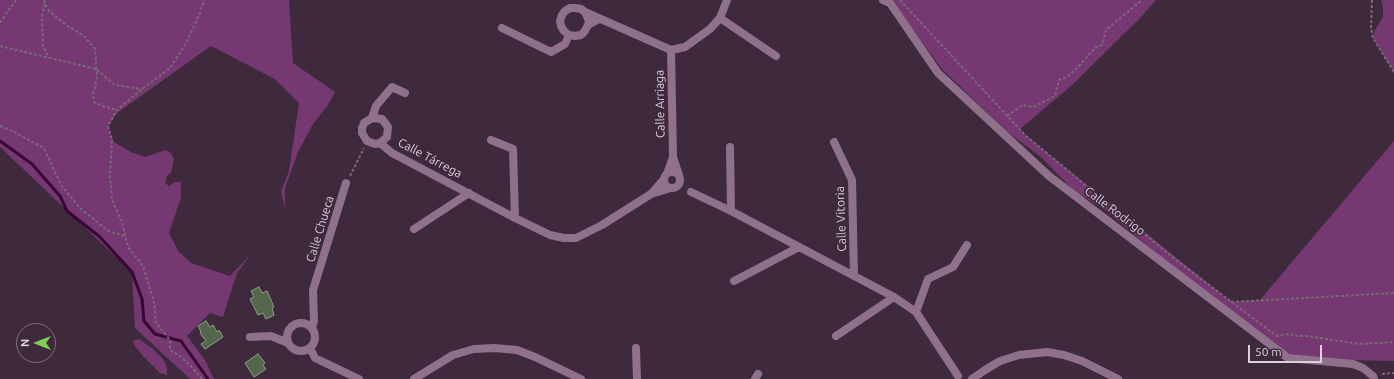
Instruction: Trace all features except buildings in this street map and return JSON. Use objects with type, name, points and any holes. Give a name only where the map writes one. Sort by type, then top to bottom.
[{"type":"street","points":[[598,19],[588,25],[585,31],[581,34],[575,36],[569,35],[564,31],[560,20],[565,11],[570,8],[581,9],[598,19],[671,50],[685,47],[710,29],[720,18],[728,0]]},
{"type":"street","name":"Calle Rodrigo","points":[[883,0],[890,3],[938,73],[1049,176],[1288,358],[1353,364],[1363,368],[1373,376],[1374,379]]},
{"type":"street","points":[[585,12],[588,25]]},
{"type":"street","points":[[720,18],[776,56]]},
{"type":"street","points":[[502,28],[551,52],[565,44],[569,35]]},
{"type":"street","name":"Calle Arriaga","points":[[671,50],[673,157],[680,176]]},
{"type":"street","points":[[367,141],[362,133],[362,128],[364,123],[372,118],[376,106],[392,87],[405,93]]},
{"type":"street","name":"Calle Tárrega","points":[[372,118],[382,119],[388,127],[387,137],[380,144]]},
{"type":"street","points":[[491,140],[513,149],[515,218]]},
{"type":"street","name":"Calle Tárrega","points":[[367,141],[371,144],[380,144],[392,153],[515,218],[550,235],[564,238],[576,238],[602,225],[651,194],[673,188]]},
{"type":"street","name":"Calle Vitoria","points":[[834,142],[852,180],[854,276]]},
{"type":"street","points":[[730,147],[731,211]]},
{"type":"street","name":"Calle Arriaga","points":[[666,176],[673,157]]},
{"type":"street","points":[[672,172],[680,176],[680,184],[673,188],[665,185],[666,176],[672,172]]},
{"type":"street","name":"Calle Tárrega","points":[[651,194],[666,176]]},
{"type":"street","name":"Calle Vitoria","points":[[680,176],[690,192]]},
{"type":"street","name":"Calle Chueca","points":[[310,348],[316,339],[312,328],[314,321],[313,290],[346,183]]},
{"type":"street","name":"Calle Vitoria","points":[[673,188],[690,192],[731,211],[894,297],[916,312],[957,377]]},
{"type":"street","name":"Calle Tárrega","points":[[414,229],[469,193]]},
{"type":"street","points":[[916,312],[928,279],[953,267],[967,244]]},
{"type":"street","points":[[734,281],[799,247]]},
{"type":"street","points":[[836,336],[894,297]]},
{"type":"street","points":[[288,343],[287,333],[294,325],[304,323],[312,328]]},
{"type":"street","points":[[250,337],[271,336],[288,343],[295,350],[300,352],[310,348],[315,358],[359,379]]},
{"type":"street","points":[[414,379],[453,356],[474,349],[494,348],[517,350],[580,379]]},
{"type":"street","points":[[636,348],[637,379]]},
{"type":"street","points":[[957,377],[964,374],[972,379],[1000,361],[1019,355],[1047,352],[1064,355],[1082,361],[1118,379]]},
{"type":"path","points":[[0,23],[16,0]]},
{"type":"path","points":[[44,0],[50,12],[83,35],[95,49],[97,78],[93,94],[94,102],[117,110]]},
{"type":"path","points":[[202,379],[180,356],[170,350],[170,340],[156,323],[154,302],[143,266],[128,246],[122,222],[112,200],[110,176],[112,140],[108,126],[117,110],[170,68],[185,45],[200,13],[204,0]]},
{"type":"path","points":[[900,0],[1025,135],[1176,260],[1277,336],[1289,334],[1360,344],[1394,342]]},
{"type":"path","points":[[1007,116],[1023,105],[1033,107],[1055,96],[1060,80],[1078,67],[1096,47],[1102,45],[1106,30],[1142,0]]},
{"type":"path","points":[[1372,0],[1373,38],[1394,72]]},
{"type":"path","points":[[45,4],[42,16],[43,46],[49,57]]},
{"type":"path","points":[[0,46],[96,69],[115,85],[142,89]]},
{"type":"path","points":[[0,126],[44,148],[61,185],[80,208],[108,231],[126,236]]},
{"type":"path","name":"Calle Chueca","points":[[346,183],[367,141]]},
{"type":"path","points":[[1231,302],[1394,293]]},
{"type":"path","points":[[1382,374],[1394,373]]},
{"type":"shaded area","points":[[0,0],[290,0],[293,63],[335,92],[328,105],[313,124],[298,152],[285,188],[285,208],[281,192],[289,171],[299,103],[275,79],[211,46],[117,113],[108,126],[114,142],[131,152],[145,157],[166,150],[170,152],[174,159],[171,173],[167,176],[165,183],[169,186],[175,182],[181,182],[181,198],[169,233],[178,251],[191,263],[230,276],[251,254],[237,273],[223,317],[210,313],[187,336],[205,360],[214,379],[190,379],[135,328],[132,272],[0,147]]},
{"type":"shaded area","points":[[891,0],[1156,0],[1139,19],[1070,87],[1020,129],[1025,135],[1231,302],[1260,300],[1394,141],[1394,361],[1336,360],[1290,356],[1178,271],[1105,210],[1073,190],[1041,157],[1005,130],[941,68]]},
{"type":"shaded area","points":[[1381,0],[1394,0],[1394,72],[1373,38],[1375,30],[1383,17],[1383,5]]},
{"type":"shaded area","points":[[139,339],[153,349],[163,359],[167,368],[167,375],[160,373],[135,346],[133,341]]},
{"type":"waterway","points":[[0,141],[32,164],[60,196],[67,211],[100,237],[132,272],[142,299],[144,321],[155,334],[181,341],[208,379]]}]
